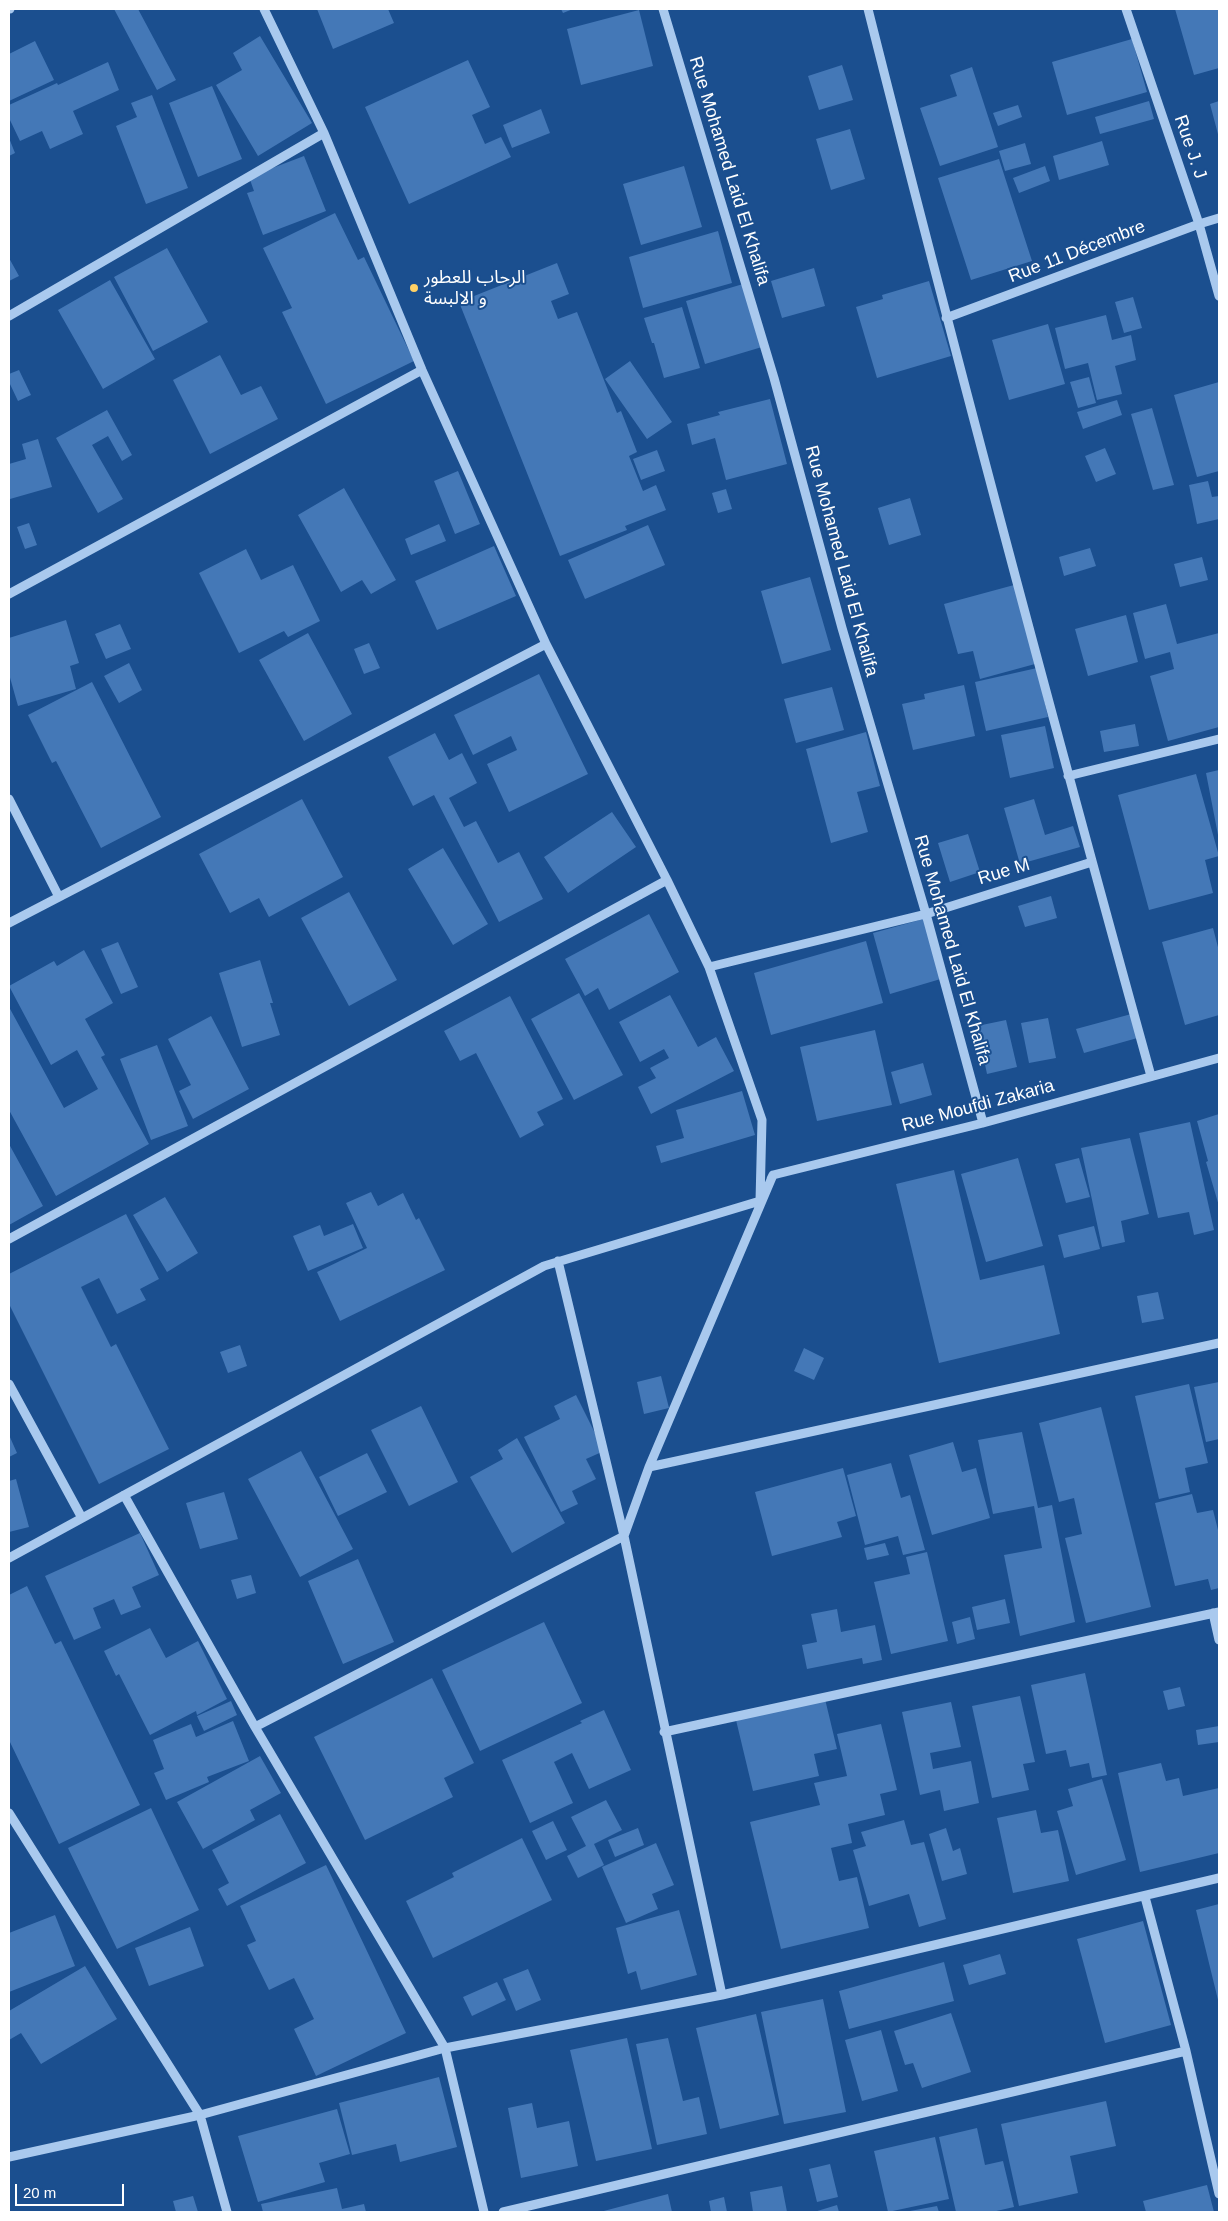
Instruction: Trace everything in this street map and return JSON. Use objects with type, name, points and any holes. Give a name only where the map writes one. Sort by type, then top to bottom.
[{"type":"street","points":[[264,9],[324,133],[422,370],[546,644],[667,880],[709,967],[762,1120],[760,1202]]},
{"type":"street","points":[[868,9],[946,318],[1068,776],[1151,1076]]},
{"type":"street","name":"Rue J. J","points":[[1126,9],[1199,224],[1219,296]]},
{"type":"street","name":"Rue Mohamed Laid El Khalifa","points":[[666,10],[774,378],[842,628],[926,914],[982,1123]]},
{"type":"street","points":[[9,316],[324,133]]},
{"type":"street","name":"Rue 11 Décembre","points":[[946,318],[1219,218]]},
{"type":"street","points":[[9,594],[422,370]]},
{"type":"street","points":[[9,923],[546,644]]},
{"type":"street","points":[[1068,776],[1219,739]]},
{"type":"street","points":[[9,799],[59,898]]},
{"type":"street","name":"Rue M","points":[[709,967],[926,914],[1092,862]]},
{"type":"street","points":[[9,1240],[667,880]]},
{"type":"street","name":"Rue Moufdi Zakaria","points":[[773,1175],[982,1123],[1219,1058]]},
{"type":"street","points":[[9,1558],[544,1266],[760,1202],[773,1175]]},
{"type":"street","points":[[255,1726],[624,1536],[649,1467],[773,1175]]},
{"type":"street","points":[[558,1261],[624,1536],[664,1732],[722,1995]]},
{"type":"street","points":[[649,1467],[1219,1342]]},
{"type":"street","points":[[9,1384],[82,1518]]},
{"type":"street","points":[[124,1495],[255,1726],[445,2048],[484,2212]]},
{"type":"street","points":[[664,1732],[1216,1612],[1219,1640]]},
{"type":"street","points":[[9,1813],[200,2115],[227,2212]]},
{"type":"street","points":[[9,2158],[200,2115],[445,2048],[722,1995],[1145,1897],[1219,1878]]},
{"type":"street","points":[[1145,1897],[1186,2051],[1219,2194]]},
{"type":"street","points":[[503,2212],[1186,2051]]},
{"type":"building","points":[[114,9],[138,9],[176,80],[157,90]]},
{"type":"building","points":[[317,9],[388,9],[394,23],[333,49]]},
{"type":"building","points":[[561,9],[573,9],[563,13]]},
{"type":"building","points":[[1175,9],[1219,9],[1219,68],[1194,75]]},
{"type":"building","points":[[639,10],[653,66],[581,85],[567,29]]},
{"type":"building","points":[[260,36],[312,123],[258,156],[216,85],[242,70],[233,53]]},
{"type":"building","points":[[1132,39],[1147,92],[1067,115],[1052,62]]},
{"type":"building","points":[[35,41],[54,80],[9,101],[9,54]]},
{"type":"building","points":[[468,60],[490,107],[472,115],[485,144],[501,137],[511,157],[409,204],[365,107]]},
{"type":"building","points":[[108,62],[119,90],[73,111],[83,134],[50,149],[42,131],[20,141],[9,118],[9,105]]},
{"type":"building","points":[[842,65],[853,100],[819,110],[808,76]]},
{"type":"building","points":[[972,67],[998,147],[940,166],[920,108],[957,96],[950,75]]},
{"type":"building","points":[[212,86],[242,159],[198,177],[169,103]]},
{"type":"building","points":[[152,95],[188,188],[146,204],[116,126],[137,117],[131,103]]},
{"type":"building","points":[[1149,101],[1154,119],[1100,134],[1095,117]]},
{"type":"building","points":[[1219,101],[1219,138],[1210,104]]},
{"type":"building","points":[[1018,105],[1022,117],[998,126],[993,113]]},
{"type":"building","points":[[541,109],[550,133],[512,148],[503,125]]},
{"type":"building","points":[[850,129],[865,179],[831,190],[816,139]]},
{"type":"building","points":[[9,138],[15,153],[9,156]]},
{"type":"building","points":[[1102,141],[1109,165],[1059,180],[1053,156]]},
{"type":"building","points":[[1025,143],[1031,164],[1005,171],[999,151]]},
{"type":"building","points":[[304,156],[326,211],[263,235],[247,193],[254,191],[249,177]]},
{"type":"building","points":[[999,159],[1032,261],[971,280],[938,178]]},
{"type":"building","points":[[684,166],[702,227],[641,245],[623,184]]},
{"type":"building","points":[[1045,166],[1050,181],[1019,193],[1013,178]]},
{"type":"building","points":[[335,213],[358,260],[364,257],[414,361],[326,404],[282,312],[292,308],[263,248]]},
{"type":"building","points":[[718,231],[732,283],[643,308],[629,257]]},
{"type":"building","points":[[167,248],[208,322],[153,351],[114,277]]},
{"type":"building","points":[[9,258],[19,276],[9,281]]},
{"type":"building","points":[[557,263],[569,294],[551,301],[558,319],[577,312],[617,413],[621,411],[637,452],[629,456],[643,491],[656,485],[666,510],[625,526],[627,530],[560,556],[459,302]]},
{"type":"building","points":[[814,268],[825,306],[782,318],[771,281]]},
{"type":"building","points":[[110,280],[155,359],[103,389],[58,310]]},
{"type":"building","points":[[929,281],[951,356],[877,378],[856,307],[883,299],[882,295]]},
{"type":"building","points":[[743,284],[762,347],[705,364],[686,301]]},
{"type":"building","points":[[1133,297],[1142,328],[1124,333],[1115,302]]},
{"type":"building","points":[[682,307],[700,368],[664,378],[654,343],[652,343],[644,318]]},
{"type":"building","points":[[1106,315],[1112,340],[1131,335],[1136,360],[1115,366],[1122,394],[1097,400],[1088,363],[1065,369],[1055,328]]},
{"type":"building","points":[[1048,324],[1065,384],[1009,400],[992,340]]},
{"type":"building","points":[[220,355],[241,395],[261,386],[278,419],[210,454],[173,380]]},
{"type":"building","points":[[630,361],[672,422],[647,439],[605,379]]},
{"type":"building","points":[[19,370],[31,395],[18,401],[9,382],[9,374]]},
{"type":"building","points":[[1089,377],[1096,403],[1078,408],[1070,382]]},
{"type":"building","points":[[1219,382],[1219,471],[1197,477],[1174,395]]},
{"type":"building","points":[[770,399],[787,464],[726,480],[715,438],[692,445],[687,424],[720,415],[718,412]]},
{"type":"building","points":[[1117,400],[1122,415],[1083,429],[1077,412]]},
{"type":"building","points":[[1152,408],[1174,485],[1153,490],[1131,414]]},
{"type":"building","points":[[107,410],[132,455],[122,461],[108,436],[92,445],[123,499],[98,513],[56,438]]},
{"type":"building","points":[[38,439],[52,487],[10,499],[9,464],[26,459],[22,444]]},
{"type":"building","points":[[1105,448],[1116,474],[1096,482],[1085,456]]},
{"type":"building","points":[[657,450],[665,471],[641,480],[633,459]]},
{"type":"building","points":[[458,471],[480,524],[455,534],[434,481]]},
{"type":"building","points":[[1208,481],[1212,497],[1219,496],[1219,519],[1197,524],[1189,485]]},
{"type":"building","points":[[344,488],[396,580],[371,594],[362,580],[341,592],[298,515]]},
{"type":"building","points":[[726,489],[732,509],[718,513],[712,493]]},
{"type":"building","points":[[910,498],[921,535],[889,545],[878,508]]},
{"type":"building","points":[[29,523],[37,545],[25,549],[17,527]]},
{"type":"building","points":[[439,524],[446,541],[411,555],[405,539]]},
{"type":"building","points":[[648,525],[665,565],[585,599],[568,560]]},
{"type":"building","points":[[494,546],[516,596],[437,630],[415,581]]},
{"type":"building","points":[[1090,548],[1096,566],[1064,576],[1059,557]]},
{"type":"building","points":[[246,549],[261,580],[293,565],[320,621],[288,637],[284,631],[239,653],[199,573]]},
{"type":"building","points":[[1202,557],[1208,580],[1180,587],[1174,564]]},
{"type":"building","points":[[810,577],[831,650],[782,664],[761,591]]},
{"type":"building","points":[[1014,585],[1035,664],[980,679],[973,651],[958,654],[944,604]]},
{"type":"building","points":[[1166,604],[1177,644],[1219,633],[1219,727],[1168,741],[1150,676],[1174,669],[1170,652],[1145,659],[1133,613]]},
{"type":"building","points":[[1126,615],[1138,662],[1088,676],[1075,629]]},
{"type":"building","points":[[66,620],[79,663],[70,666],[76,689],[18,706],[9,674],[9,638]]},
{"type":"building","points":[[120,624],[131,649],[106,659],[95,634]]},
{"type":"building","points":[[308,633],[352,714],[304,741],[259,660]]},
{"type":"building","points":[[369,643],[380,668],[364,674],[354,649]]},
{"type":"building","points":[[129,663],[142,690],[119,703],[104,676]]},
{"type":"building","points":[[1037,668],[1048,717],[986,731],[975,682]]},
{"type":"building","points":[[539,674],[588,774],[509,812],[487,764],[517,750],[511,736],[473,755],[454,715]]},
{"type":"building","points":[[92,682],[161,817],[101,848],[56,761],[52,763],[28,715]]},
{"type":"building","points":[[964,685],[975,736],[913,750],[902,704],[925,699],[924,694]]},
{"type":"building","points":[[832,687],[844,730],[796,743],[784,699]]},
{"type":"building","points":[[1135,724],[1139,746],[1104,752],[1100,731]]},
{"type":"building","points":[[1045,726],[1054,768],[1010,778],[1001,735]]},
{"type":"building","points":[[866,732],[880,786],[857,792],[868,832],[831,843],[806,749]]},
{"type":"building","points":[[435,733],[449,760],[462,753],[477,783],[449,798],[464,827],[476,821],[498,863],[519,852],[543,899],[499,922],[434,795],[413,806],[388,757]]},
{"type":"building","points":[[1219,770],[1219,835],[1218,835],[1206,773]]},
{"type":"building","points":[[1196,774],[1219,856],[1205,860],[1213,893],[1149,910],[1118,795]]},
{"type":"building","points":[[302,799],[343,877],[269,917],[259,898],[230,913],[199,854]]},
{"type":"building","points":[[1034,799],[1045,835],[1073,826],[1080,847],[1020,864],[1004,808]]},
{"type":"building","points":[[612,812],[636,847],[568,893],[544,857]]},
{"type":"building","points":[[968,834],[980,872],[950,882],[938,843]]},
{"type":"building","points":[[443,848],[488,924],[453,945],[408,869]]},
{"type":"building","points":[[349,892],[397,980],[349,1006],[301,918]]},
{"type":"building","points":[[1051,896],[1057,918],[1025,927],[1018,906]]},
{"type":"building","points":[[649,914],[679,972],[609,1010],[598,988],[585,996],[565,959]]},
{"type":"building","points":[[927,918],[944,978],[890,994],[873,933]]},
{"type":"building","points":[[1213,928],[1219,951],[1219,1015],[1185,1025],[1162,942]]},
{"type":"building","points":[[866,941],[883,1003],[771,1035],[754,973]]},
{"type":"building","points":[[118,942],[138,987],[121,994],[101,949]]},
{"type":"building","points":[[84,950],[113,1003],[85,1019],[105,1055],[101,1057],[149,1144],[56,1196],[9,1110],[9,1007],[64,1108],[98,1089],[77,1050],[51,1065],[9,986],[54,961],[57,966]]},
{"type":"building","points":[[260,960],[280,1035],[242,1047],[219,973]]},
{"type":"building","points":[[579,993],[623,1075],[574,1100],[531,1019]]},
{"type":"building","points":[[670,995],[698,1047],[716,1037],[734,1071],[651,1114],[638,1087],[656,1078],[650,1068],[669,1058],[664,1049],[640,1062],[619,1022]]},
{"type":"building","points":[[510,996],[563,1099],[537,1112],[544,1125],[520,1138],[476,1053],[460,1061],[444,1031]]},
{"type":"building","points":[[1135,1013],[1141,1037],[1084,1053],[1076,1029]]},
{"type":"building","points":[[211,1016],[249,1089],[193,1119],[179,1091],[191,1085],[168,1039]]},
{"type":"building","points":[[1048,1018],[1056,1058],[1029,1063],[1021,1023]]},
{"type":"building","points":[[1006,1020],[1017,1067],[987,1074],[977,1026]]},
{"type":"building","points":[[875,1030],[892,1105],[817,1121],[800,1047]]},
{"type":"building","points":[[157,1045],[188,1126],[151,1140],[120,1059]]},
{"type":"building","points":[[923,1063],[932,1095],[900,1104],[891,1072]]},
{"type":"building","points":[[742,1091],[755,1135],[661,1163],[656,1146],[684,1138],[676,1110]]},
{"type":"building","points":[[1219,1114],[1219,1206],[1206,1162],[1208,1161],[1197,1121]]},
{"type":"building","points":[[1190,1122],[1214,1230],[1194,1235],[1189,1212],[1158,1218],[1139,1133]]},
{"type":"building","points":[[1130,1138],[1149,1214],[1121,1221],[1125,1242],[1102,1247],[1081,1148]]},
{"type":"building","points":[[9,1144],[43,1206],[9,1225]]},
{"type":"building","points":[[1018,1158],[1043,1246],[986,1262],[961,1174]]},
{"type":"building","points":[[1079,1158],[1090,1197],[1066,1203],[1055,1164]]},
{"type":"building","points":[[954,1170],[980,1280],[1044,1265],[1060,1334],[939,1363],[896,1184]]},
{"type":"building","points":[[371,1192],[378,1206],[403,1193],[416,1220],[419,1218],[445,1270],[340,1321],[317,1272],[367,1248],[346,1203]]},
{"type":"building","points":[[165,1197],[198,1253],[167,1272],[133,1215]]},
{"type":"building","points":[[126,1214],[159,1279],[140,1289],[146,1300],[117,1314],[99,1278],[81,1287],[111,1347],[116,1344],[169,1449],[99,1484],[9,1304],[9,1274]]},
{"type":"building","points":[[353,1224],[363,1248],[308,1271],[293,1236],[320,1225],[324,1236]]},
{"type":"building","points":[[1094,1226],[1100,1249],[1064,1258],[1058,1235]]},
{"type":"building","points":[[1158,1292],[1164,1319],[1142,1323],[1137,1296]]},
{"type":"building","points":[[240,1345],[247,1366],[228,1373],[220,1352]]},
{"type":"building","points":[[804,1348],[824,1358],[814,1380],[794,1371]]},
{"type":"building","points":[[661,1376],[669,1408],[644,1414],[637,1382]]},
{"type":"building","points":[[1219,1382],[1219,1439],[1206,1442],[1194,1387]]},
{"type":"building","points":[[1189,1384],[1208,1463],[1185,1468],[1190,1492],[1159,1499],[1135,1396]]},
{"type":"building","points":[[576,1395],[604,1451],[586,1459],[596,1479],[572,1491],[578,1504],[561,1512],[524,1437],[560,1419],[554,1406]]},
{"type":"building","points":[[421,1406],[458,1482],[409,1506],[371,1430]]},
{"type":"building","points":[[1101,1407],[1151,1607],[1086,1623],[1065,1538],[1082,1534],[1074,1498],[1059,1502],[1039,1423]]},
{"type":"building","points":[[1022,1432],[1038,1508],[1052,1505],[1075,1622],[1020,1636],[1004,1555],[1042,1548],[1034,1506],[993,1514],[978,1440]]},
{"type":"building","points":[[9,1435],[17,1453],[9,1457]]},
{"type":"building","points":[[517,1438],[565,1523],[512,1553],[470,1477],[503,1459],[498,1450]]},
{"type":"building","points":[[953,1442],[962,1472],[976,1468],[990,1518],[932,1535],[909,1455]]},
{"type":"building","points":[[301,1451],[353,1549],[300,1577],[248,1479]]},
{"type":"building","points":[[367,1453],[387,1492],[338,1516],[319,1477]]},
{"type":"building","points":[[891,1463],[901,1498],[910,1495],[925,1550],[903,1555],[898,1536],[865,1545],[847,1475]]},
{"type":"building","points":[[843,1468],[856,1516],[837,1522],[842,1537],[772,1556],[755,1492]]},
{"type":"building","points":[[16,1479],[29,1527],[9,1532],[9,1481]]},
{"type":"building","points":[[224,1492],[238,1539],[200,1549],[186,1503]]},
{"type":"building","points":[[1192,1494],[1197,1513],[1213,1510],[1219,1534],[1219,1588],[1211,1590],[1208,1579],[1175,1586],[1155,1503]]},
{"type":"building","points":[[140,1533],[159,1575],[132,1587],[141,1607],[121,1615],[114,1599],[93,1608],[101,1628],[74,1640],[45,1576]]},
{"type":"building","points":[[885,1543],[889,1555],[867,1560],[864,1548]]},
{"type":"building","points":[[927,1552],[948,1641],[891,1654],[874,1582],[910,1574],[906,1557]]},
{"type":"building","points":[[358,1559],[394,1642],[343,1664],[308,1581]]},
{"type":"building","points":[[251,1575],[256,1593],[237,1599],[231,1580]]},
{"type":"building","points":[[27,1586],[55,1644],[61,1641],[140,1805],[59,1844],[9,1740],[9,1595]]},
{"type":"building","points":[[1005,1599],[1010,1623],[977,1630],[972,1607]]},
{"type":"building","points":[[837,1609],[841,1632],[875,1625],[882,1660],[863,1664],[862,1658],[807,1669],[802,1645],[817,1642],[811,1614]]},
{"type":"building","points":[[970,1617],[975,1639],[957,1644],[952,1622]]},
{"type":"building","points":[[544,1622],[582,1703],[480,1751],[442,1670]]},
{"type":"building","points":[[150,1628],[166,1658],[198,1641],[227,1699],[197,1715],[196,1711],[150,1735],[119,1674],[116,1676],[104,1651]]},
{"type":"building","points":[[1085,1673],[1107,1775],[1092,1778],[1089,1763],[1070,1767],[1066,1750],[1046,1754],[1031,1685]]},
{"type":"building","points":[[432,1678],[474,1763],[444,1778],[453,1797],[365,1840],[314,1737]]},
{"type":"building","points":[[1180,1687],[1185,1706],[1168,1710],[1163,1691]]},
{"type":"building","points":[[1020,1696],[1035,1762],[1023,1764],[1029,1790],[992,1798],[972,1706]]},
{"type":"building","points":[[825,1699],[837,1749],[814,1754],[819,1776],[753,1791],[736,1720]]},
{"type":"building","points":[[231,1701],[237,1715],[204,1731],[197,1716]]},
{"type":"building","points":[[951,1702],[961,1747],[930,1753],[933,1769],[971,1761],[979,1803],[944,1811],[940,1790],[920,1795],[902,1712]]},
{"type":"building","points":[[604,1710],[631,1770],[589,1789],[572,1753],[554,1762],[573,1803],[530,1823],[502,1760],[582,1723],[580,1721]]},
{"type":"building","points":[[233,1721],[249,1761],[207,1777],[209,1782],[166,1800],[154,1773],[164,1769],[153,1740],[191,1724],[196,1737]]},
{"type":"building","points":[[881,1724],[897,1790],[880,1794],[885,1815],[848,1824],[852,1843],[831,1848],[839,1881],[857,1877],[869,1928],[781,1949],[750,1822],[820,1805],[814,1783],[847,1776],[837,1734]]},
{"type":"building","points":[[1219,1726],[1219,1742],[1198,1745],[1196,1730]]},
{"type":"building","points":[[260,1756],[281,1793],[250,1810],[255,1820],[203,1849],[177,1802]]},
{"type":"building","points":[[1161,1763],[1166,1781],[1179,1778],[1183,1796],[1219,1788],[1219,1853],[1140,1872],[1118,1773]]},
{"type":"building","points":[[1102,1779],[1126,1860],[1076,1875],[1057,1811],[1073,1806],[1068,1789]]},
{"type":"building","points":[[606,1800],[622,1830],[594,1844],[604,1865],[578,1878],[567,1856],[586,1846],[571,1817]]},
{"type":"building","points":[[151,1808],[199,1910],[117,1949],[68,1848]]},
{"type":"building","points":[[1036,1810],[1041,1833],[1058,1830],[1069,1881],[1013,1893],[997,1818]]},
{"type":"building","points":[[280,1814],[306,1863],[227,1906],[218,1889],[229,1883],[212,1850]]},
{"type":"building","points":[[904,1820],[911,1845],[924,1842],[946,1919],[919,1927],[909,1894],[869,1906],[853,1850],[866,1846],[861,1832]]},
{"type":"building","points":[[553,1821],[567,1850],[546,1860],[532,1831]]},
{"type":"building","points":[[638,1828],[644,1845],[615,1857],[608,1840]]},
{"type":"building","points":[[946,1828],[953,1851],[960,1848],[967,1874],[942,1881],[929,1834]]},
{"type":"building","points":[[522,1838],[552,1900],[433,1958],[406,1901],[454,1877],[452,1873]]},
{"type":"building","points":[[656,1843],[674,1885],[652,1894],[658,1909],[626,1923],[602,1867]]},
{"type":"building","points":[[326,1865],[406,2033],[316,2076],[294,2029],[314,2019],[294,1978],[269,1990],[247,1945],[256,1941],[240,1906]]},
{"type":"building","points":[[1219,1904],[1219,2004],[1196,1910]]},
{"type":"building","points":[[679,1910],[697,1975],[641,1990],[636,1971],[628,1974],[616,1928]]},
{"type":"building","points":[[55,1915],[75,1966],[9,1992],[9,1933]]},
{"type":"building","points":[[1143,1921],[1171,2025],[1105,2043],[1077,1939]]},
{"type":"building","points":[[190,1927],[204,1966],[149,1986],[135,1948]]},
{"type":"building","points":[[1000,1954],[1006,1974],[969,1985],[963,1965]]},
{"type":"building","points":[[944,1962],[954,2001],[849,2029],[839,1991]]},
{"type":"building","points":[[85,1966],[117,2019],[41,2064],[21,2033],[9,2040],[9,2011]]},
{"type":"building","points":[[528,1969],[541,2000],[516,2011],[503,1979]]},
{"type":"building","points":[[497,1982],[506,2000],[472,2016],[463,1997]]},
{"type":"building","points":[[823,1999],[846,2112],[784,2124],[761,2012]]},
{"type":"building","points":[[951,2013],[971,2072],[922,2088],[913,2063],[905,2065],[894,2031]]},
{"type":"building","points":[[756,2014],[779,2115],[720,2129],[696,2028]]},
{"type":"building","points":[[881,2030],[898,2091],[862,2101],[845,2040]]},
{"type":"building","points":[[627,2038],[652,2149],[596,2161],[570,2050]]},
{"type":"building","points":[[668,2038],[683,2101],[699,2097],[707,2134],[657,2145],[636,2044]]},
{"type":"building","points":[[439,2077],[457,2147],[400,2162],[396,2144],[352,2155],[339,2103]]},
{"type":"building","points":[[1106,2101],[1116,2146],[1070,2156],[1078,2193],[1019,2206],[1001,2124]]},
{"type":"building","points":[[532,2103],[537,2128],[569,2121],[578,2166],[521,2178],[508,2108]]},
{"type":"building","points":[[337,2109],[350,2154],[319,2163],[325,2182],[258,2202],[238,2136]]},
{"type":"building","points":[[977,2128],[985,2165],[1003,2161],[1014,2207],[992,2212],[956,2212],[939,2137]]},
{"type":"building","points":[[935,2137],[949,2199],[888,2212],[874,2151]]},
{"type":"building","points":[[830,2164],[838,2197],[817,2202],[809,2169]]},
{"type":"building","points":[[1207,2185],[1214,2212],[1146,2212],[1143,2201]]},
{"type":"building","points":[[782,2186],[787,2212],[753,2212],[750,2192]]},
{"type":"building","points":[[337,2188],[342,2209],[364,2204],[366,2212],[263,2212],[261,2204]]},
{"type":"building","points":[[668,2194],[672,2212],[600,2212]]},
{"type":"building","points":[[193,2196],[198,2212],[176,2212],[173,2201]]},
{"type":"building","points":[[724,2197],[727,2212],[711,2212],[709,2201]]},
{"type":"building","points":[[837,2205],[839,2212],[814,2212]]},
{"type":"building","points":[[937,2206],[939,2212],[910,2211]]},
{"type":"place","name":"الرحاب للعطور و الالبسة","points":[[414,288]]}]
